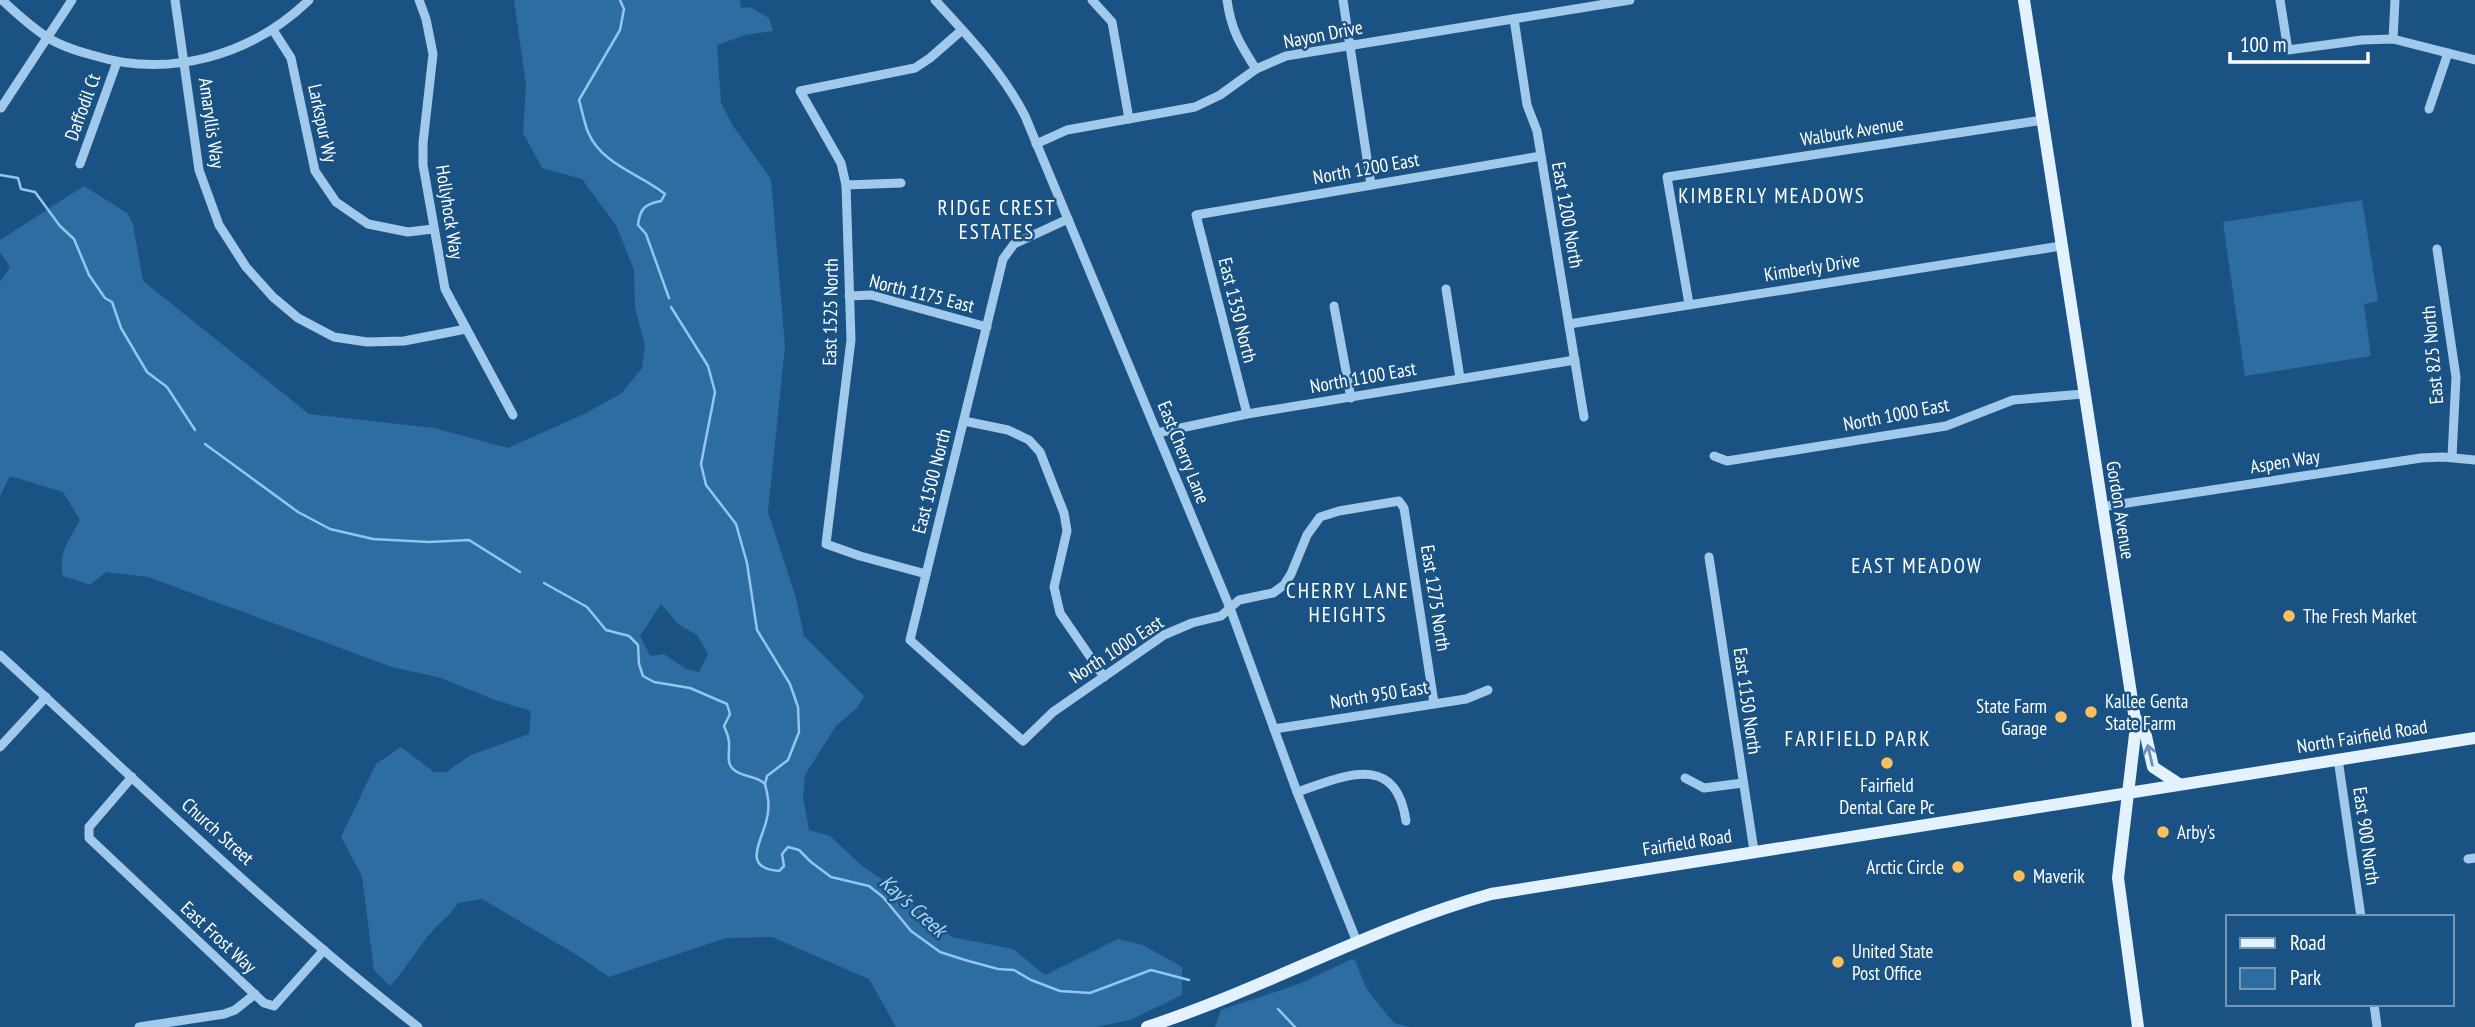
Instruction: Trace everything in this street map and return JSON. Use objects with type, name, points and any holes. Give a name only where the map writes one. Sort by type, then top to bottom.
[{"type":"main road","name":"Gordon Avenue","points":[[2024,0],[2134,715],[2136,734],[2118,885],[2138,1027]]},
{"type":"main road","points":[[2134,715],[2146,736],[2153,767],[2179,784]]},
{"type":"main road","name":"North Fairfield Road","points":[[2254,772],[2475,738]]},
{"type":"main road","name":"Fairfield Road","points":[[1147,1027],[1227,998],[1426,914],[1491,894],[2254,772]]},
{"type":"street","points":[[2,0],[48,38],[76,50],[117,62],[143,66],[185,63],[228,51],[273,30],[309,0]]},
{"type":"street","points":[[1,108],[72,0]]},
{"type":"street","name":"Amaryllis Way","points":[[175,0],[199,170],[219,225],[246,267],[273,298],[298,318],[334,337],[368,342],[404,341],[466,329]]},
{"type":"street","name":"Hollyhock Way","points":[[419,0],[426,19],[432,54],[423,165],[445,289],[513,415]]},
{"type":"street","name":"East Cherry Lane","points":[[934,0],[1012,92],[1036,144],[1230,608],[1297,792],[1357,942]]},
{"type":"street","points":[[1092,0],[1112,22],[1129,119]]},
{"type":"street","points":[[1227,0],[1231,25],[1256,69]]},
{"type":"street","points":[[1343,0],[1371,185]]},
{"type":"street","name":"Nayon Drive","points":[[1036,144],[1067,130],[1195,107],[1220,95],[1256,69],[1286,57],[1630,0]]},
{"type":"street","points":[[2280,0],[2288,50],[2362,40],[2393,39],[2475,60]]},
{"type":"street","points":[[2393,39],[2395,0]]},
{"type":"street","name":"East 1200 North","points":[[1514,19],[1527,105],[1537,131],[1584,417]]},
{"type":"street","name":"Larkspur Wy","points":[[273,30],[291,58],[315,171],[336,202],[368,224],[408,232],[433,229]]},
{"type":"street","name":"East 1525 North","points":[[926,574],[827,544],[850,340],[846,185],[841,163],[800,91],[915,68],[962,30]]},
{"type":"street","points":[[2429,109],[2448,53]]},
{"type":"street","name":"Daffodil Ct","points":[[80,164],[117,62]]},
{"type":"street","name":"Walburk Avenue","points":[[1689,304],[1667,177],[2043,120]]},
{"type":"street","name":"North 1200 East","points":[[1196,215],[1541,156]]},
{"type":"street","points":[[846,185],[901,183]]},
{"type":"street","name":"East 1350 North","points":[[1196,215],[1247,414]]},
{"type":"street","name":"East 1500 North","points":[[1023,741],[910,640],[1003,259],[1014,244],[1068,219]]},
{"type":"street","name":"Kimberly Drive","points":[[1569,324],[2061,246]]},
{"type":"street","name":"East 825 North","points":[[2437,249],[2456,377],[2452,457]]},
{"type":"street","points":[[1446,289],[1460,378]]},
{"type":"street","name":"North 1175 East","points":[[849,296],[871,295],[987,327]]},
{"type":"street","points":[[1334,306],[1351,398]]},
{"type":"street","name":"North 1100 East","points":[[1157,433],[1247,414],[1575,360]]},
{"type":"street","name":"North 1000 East","points":[[1714,456],[1727,461],[1946,426],[2012,400],[2083,394]]},
{"type":"street","points":[[964,421],[1009,430],[1030,440],[1040,452],[1064,513],[1067,531],[1054,587],[1060,612],[1104,677]]},
{"type":"street","name":"Aspen Way","points":[[2101,507],[2421,458],[2452,457],[2475,460]]},
{"type":"street","name":"North 1000 East","points":[[1023,741],[1053,712],[1164,635],[1220,615],[1239,600],[1273,593],[1284,585],[1307,535],[1320,517],[1339,511],[1399,501]]},
{"type":"street","name":"East 1275 North","points":[[1399,501],[1404,508],[1434,703]]},
{"type":"street","name":"East 1150 North","points":[[1709,556],[1754,850]]},
{"type":"street","name":"Church Street","points":[[0,655],[324,950],[418,1027]]},
{"type":"street","name":"North 950 East","points":[[1274,729],[1466,699],[1488,690]]},
{"type":"street","points":[[0,747],[46,698]]},
{"type":"street","name":"East 900 North","points":[[2338,759],[2361,915]]},
{"type":"street","points":[[1297,792],[1351,774],[1376,775],[1387,780],[1397,791],[1403,802],[1406,821]]},
{"type":"street","name":"East Frost Way","points":[[132,776],[89,827],[89,838],[264,1003],[274,1006],[324,950]]},
{"type":"street","points":[[1685,778],[1704,789],[1743,783]]},
{"type":"street","points":[[139,1027],[225,1014],[235,1010],[255,994]]},
{"type":"street","points":[[2374,1006],[2377,1027]]},
{"type":"green space","points":[[514,0],[740,0],[741,8],[750,7],[769,18],[773,31],[745,35],[717,45],[721,103],[733,126],[771,179],[785,346],[768,512],[796,598],[804,636],[864,696],[857,708],[836,726],[805,775],[803,797],[809,830],[830,836],[861,865],[892,886],[952,937],[1013,949],[1045,975],[1118,939],[1143,945],[1182,967],[1182,995],[1130,1020],[1096,1027],[896,1027],[869,979],[772,937],[726,938],[609,977],[482,899],[458,903],[429,935],[390,986],[374,970],[362,876],[341,837],[376,764],[401,747],[434,772],[446,772],[471,755],[529,734],[531,711],[441,678],[392,667],[148,577],[106,572],[90,585],[63,576],[63,553],[80,520],[63,492],[10,476],[0,496],[0,282],[10,267],[0,252],[0,240],[84,186],[127,213],[133,224],[143,281],[309,414],[434,428],[508,448],[584,414],[622,393],[642,368],[645,345],[635,308],[634,270],[617,227],[582,179],[542,168],[523,133],[526,85]],"holes":[[[661,604],[678,624],[697,635],[708,654],[699,672],[686,669],[664,654],[650,656],[640,636]]]},
{"type":"green space","points":[[2362,200],[2378,301],[2364,304],[2371,356],[2245,376],[2223,222]]},
{"type":"green space","points":[[1352,959],[1355,960],[1366,988],[1394,1023],[1409,1027],[1215,1027],[1221,1010],[1299,984]]},
{"type":"waterway","points":[[620,0],[624,9],[620,30],[579,100],[588,132],[602,152],[622,168],[665,194],[661,201],[644,208],[638,225],[646,234],[669,298]]},
{"type":"waterway","points":[[0,175],[18,178],[21,189],[35,192],[60,226],[74,239],[89,275],[105,298],[112,302],[121,328],[147,372],[167,387],[195,430]]},
{"type":"waterway","points":[[671,307],[708,366],[715,392],[701,464],[706,485],[736,524],[747,563],[757,630],[790,684],[798,707],[799,732],[788,760],[767,776],[765,784]]},
{"type":"waterway","points":[[205,444],[298,512],[330,529],[373,539],[429,542],[469,540],[520,572]]},
{"type":"waterway","points":[[544,583],[587,607],[606,630],[629,636],[638,645],[643,676],[654,682],[690,688],[727,704],[730,714],[724,726],[729,741],[731,767],[765,784]]},
{"type":"waterway","name":"Kay's Creek","points":[[765,784],[768,809],[757,852],[760,865],[779,871],[784,866],[782,854],[788,847],[799,850],[831,877],[869,886],[883,897],[911,931],[940,952],[998,969],[1014,970],[1060,991],[1090,993],[1151,970],[1189,980]]},
{"type":"waterway","name":"Kay's Creek","points":[[1278,1009],[1295,1027]]},
{"type":"place","name":"The Fresh Market","points":[[2289,616]]},
{"type":"place","name":"Kallee Genta State Farm","points":[[2091,712]]},
{"type":"place","name":"State Farm Garage","points":[[2061,717]]},
{"type":"place","name":"Fairfield Dental Care Pc","points":[[1887,763]]},
{"type":"place","name":"Arby's","points":[[2163,832]]},
{"type":"place","name":"Arctic Circle","points":[[1958,867]]},
{"type":"place","name":"Maverik","points":[[2019,876]]},
{"type":"place","name":"United State Post Office","points":[[1838,962]]},
{"type":"district","name":"KIMBERLY MEADOWS","points":[[1772,196]]},
{"type":"district","name":"RIDGE CREST ESTATES","points":[[997,220]]},
{"type":"district","name":"EAST MEADOW","points":[[1917,566]]},
{"type":"district","name":"CHERRY LANE HEIGHTS","points":[[1348,603]]},
{"type":"district","name":"FARIFIELD PARK","points":[[1858,739]]}]
